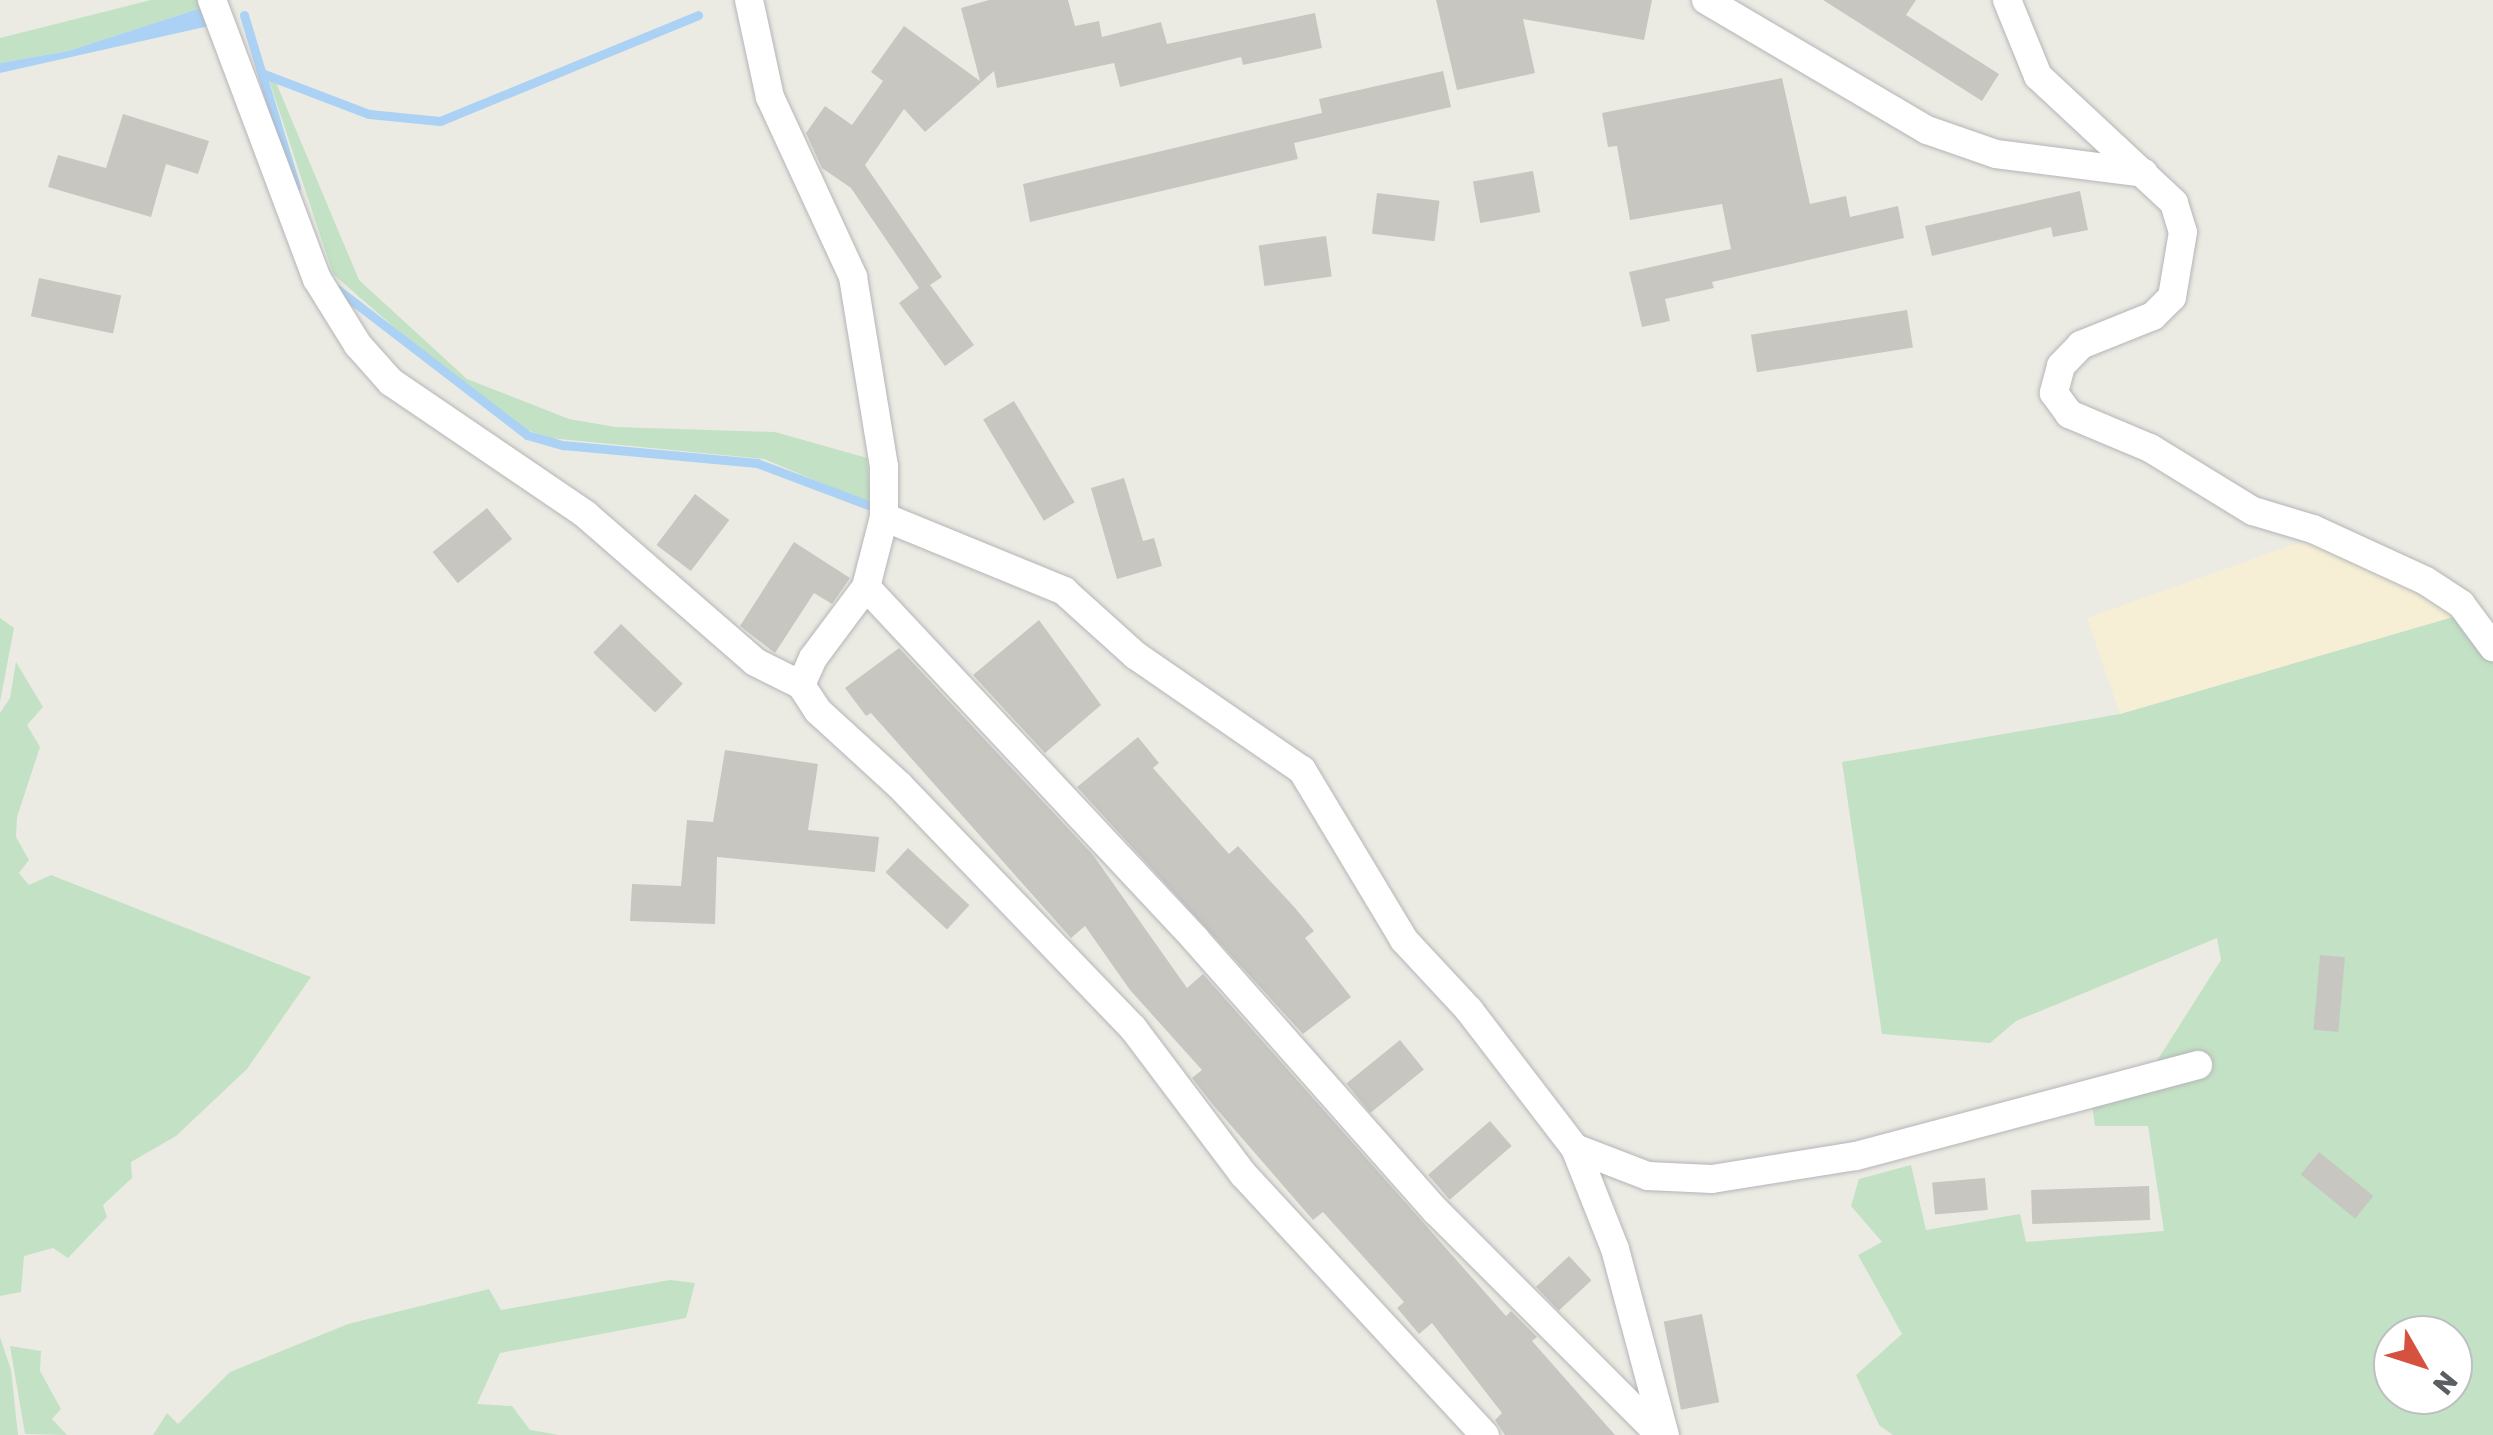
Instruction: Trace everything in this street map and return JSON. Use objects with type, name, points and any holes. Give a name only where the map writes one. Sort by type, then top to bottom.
[{"type":"street","points":[[212,0],[317,279],[358,345],[391,382],[585,514],[755,662],[800,685],[818,711],[900,786],[1133,1028],[1243,1174],[1485,1435]]},
{"type":"street","points":[[1706,0],[1927,130],[1996,154],[2144,173]]},
{"type":"street","points":[[2007,0],[2038,76],[2174,204],[2184,232],[2172,297],[2153,316],[2081,345],[2062,366],[2054,393],[2068,414],[2150,448],[2253,511],[2312,529],[2426,582],[2461,604],[2493,647]]},
{"type":"street","points":[[753,1],[770,97],[852,277],[884,467],[884,517],[866,587],[812,658],[800,685]]},
{"type":"street","points":[[884,517],[1064,591],[1135,655],[1302,770],[1404,940],[1469,1010],[1574,1148],[1615,1249],[1662,1435]]},
{"type":"street","points":[[866,587],[1196,940],[1436,1211],[1662,1435]]},
{"type":"street","points":[[1574,1148],[1648,1176],[1712,1179],[1856,1156],[2198,1065]]},
{"type":"green space","points":[[151,0],[197,0],[201,8],[68,51],[0,63],[0,38]]},
{"type":"green space","points":[[268,77],[275,80],[359,280],[467,379],[569,419],[615,427],[775,432],[867,458],[871,504],[764,459],[549,438],[522,428],[458,383],[333,274]]},
{"type":"green space","points":[[2463,614],[2493,661],[2493,1435],[1893,1435],[1879,1425],[1856,1375],[1902,1334],[1858,1255],[1882,1242],[1851,1206],[1859,1179],[1911,1165],[1926,1230],[2020,1214],[2026,1242],[2164,1231],[2148,1126],[2095,1126],[2091,1099],[2153,1067],[2221,960],[2217,938],[2016,1021],[1990,1043],[1882,1034],[1842,762],[2120,714]]},
{"type":"green space","points":[[0,618],[14,628],[0,702]]},
{"type":"green space","points":[[16,662],[43,707],[27,725],[40,747],[17,817],[16,837],[29,860],[19,873],[29,885],[51,875],[311,977],[247,1069],[176,1136],[131,1162],[132,1178],[103,1205],[107,1217],[68,1258],[53,1248],[24,1256],[21,1292],[0,1296],[0,713],[10,698]]},
{"type":"green space","points":[[670,1280],[695,1283],[686,1318],[500,1353],[477,1404],[512,1406],[530,1430],[559,1435],[153,1435],[167,1413],[178,1424],[230,1372],[348,1324],[489,1289],[501,1310]]},
{"type":"green space","points":[[0,1337],[11,1370],[18,1435],[0,1435]]},
{"type":"green space","points":[[10,1346],[41,1351],[40,1371],[61,1409],[52,1419],[67,1435],[25,1434]]},
{"type":"sand","points":[[2312,538],[2463,614],[2120,714],[2087,618]]},
{"type":"water","points":[[201,8],[209,26],[0,73],[0,63],[68,51]]},
{"type":"building","points":[[989,0],[1068,0],[1075,26],[1099,21],[1102,37],[1161,22],[1167,44],[1315,13],[1322,48],[1243,65],[1241,57],[1120,87],[1114,63],[997,88],[994,71],[925,132],[904,109],[865,165],[942,277],[930,285],[974,345],[945,366],[899,303],[919,288],[851,188],[822,168],[806,133],[825,106],[852,125],[883,81],[871,72],[904,26],[980,81],[961,8]]},
{"type":"building","points":[[1436,0],[1652,0],[1644,40],[1523,19],[1535,73],[1457,90]]},
{"type":"building","points":[[1823,0],[1916,0],[1906,15],[1999,74],[1982,101]]},
{"type":"building","points":[[1443,71],[1451,107],[1294,143],[1298,159],[1030,222],[1023,184],[1322,113],[1319,99]]},
{"type":"building","points":[[1782,78],[1810,204],[1846,196],[1850,217],[1898,206],[1904,238],[1712,282],[1714,288],[1665,299],[1670,321],[1642,327],[1629,272],[1731,249],[1722,204],[1630,220],[1617,146],[1608,147],[1602,113]]},
{"type":"building","points":[[123,114],[209,141],[198,174],[166,164],[151,217],[48,187],[58,155],[106,168]]},
{"type":"building","points":[[1533,171],[1540,212],[1480,223],[1473,182]]},
{"type":"building","points":[[2080,191],[2088,230],[2053,237],[2051,227],[1932,256],[1925,226]]},
{"type":"building","points":[[1377,193],[1440,201],[1435,241],[1372,234]]},
{"type":"building","points":[[1326,236],[1332,277],[1264,286],[1259,245]]},
{"type":"building","points":[[39,278],[121,295],[113,334],[31,316]]},
{"type":"building","points":[[1907,310],[1913,348],[1757,372],[1751,335]]},
{"type":"building","points":[[1014,401],[1075,502],[1044,521],[983,420]]},
{"type":"building","points":[[1124,478],[1143,541],[1154,538],[1162,566],[1117,579],[1091,488]]},
{"type":"building","points":[[695,494],[729,520],[691,571],[656,545]]},
{"type":"building","points":[[487,508],[512,539],[458,583],[433,552]]},
{"type":"building","points":[[794,542],[850,578],[832,604],[814,593],[775,653],[740,626]]},
{"type":"building","points":[[1039,620],[1101,705],[1045,753],[973,675]]},
{"type":"building","points":[[621,624],[683,684],[655,713],[593,653]]},
{"type":"building","points":[[899,648],[1093,855],[1187,988],[1203,974],[1506,1316],[1511,1311],[1537,1337],[1532,1341],[1615,1435],[1505,1435],[1495,1420],[1502,1413],[1432,1323],[1419,1334],[1397,1308],[1404,1302],[1323,1212],[1313,1220],[1214,1106],[1192,1078],[1202,1070],[1130,990],[1085,926],[1071,938],[871,713],[866,716],[845,688]]},
{"type":"building","points":[[1138,737],[1159,763],[1153,768],[1229,854],[1238,846],[1296,909],[1314,931],[1305,938],[1351,997],[1303,1034],[1077,787]]},
{"type":"building","points":[[725,750],[818,764],[808,830],[879,837],[875,872],[717,857],[715,924],[630,921],[632,884],[681,886],[687,820],[713,822]]},
{"type":"building","points":[[908,848],[969,905],[947,929],[885,872]]},
{"type":"building","points":[[2320,955],[2345,957],[2338,1032],[2313,1030]]},
{"type":"building","points":[[1400,1040],[1424,1070],[1370,1113],[1346,1083]]},
{"type":"building","points":[[1490,1121],[1512,1146],[1450,1200],[1428,1175]]},
{"type":"building","points":[[2319,1152],[2373,1196],[2355,1219],[2301,1175]]},
{"type":"building","points":[[1985,1178],[1988,1210],[1935,1214],[1932,1183]]},
{"type":"building","points":[[2149,1186],[2150,1220],[2032,1224],[2031,1190]]},
{"type":"building","points":[[1569,1256],[1592,1280],[1559,1311],[1536,1287]]},
{"type":"building","points":[[1702,1314],[1719,1402],[1681,1410],[1664,1321]]},
{"type":"waterway","points":[[244,15],[296,187]]},
{"type":"waterway","points":[[264,74],[369,114],[440,121],[698,15]]},
{"type":"waterway","points":[[337,289],[527,435],[563,445],[757,463],[868,505]]}]
